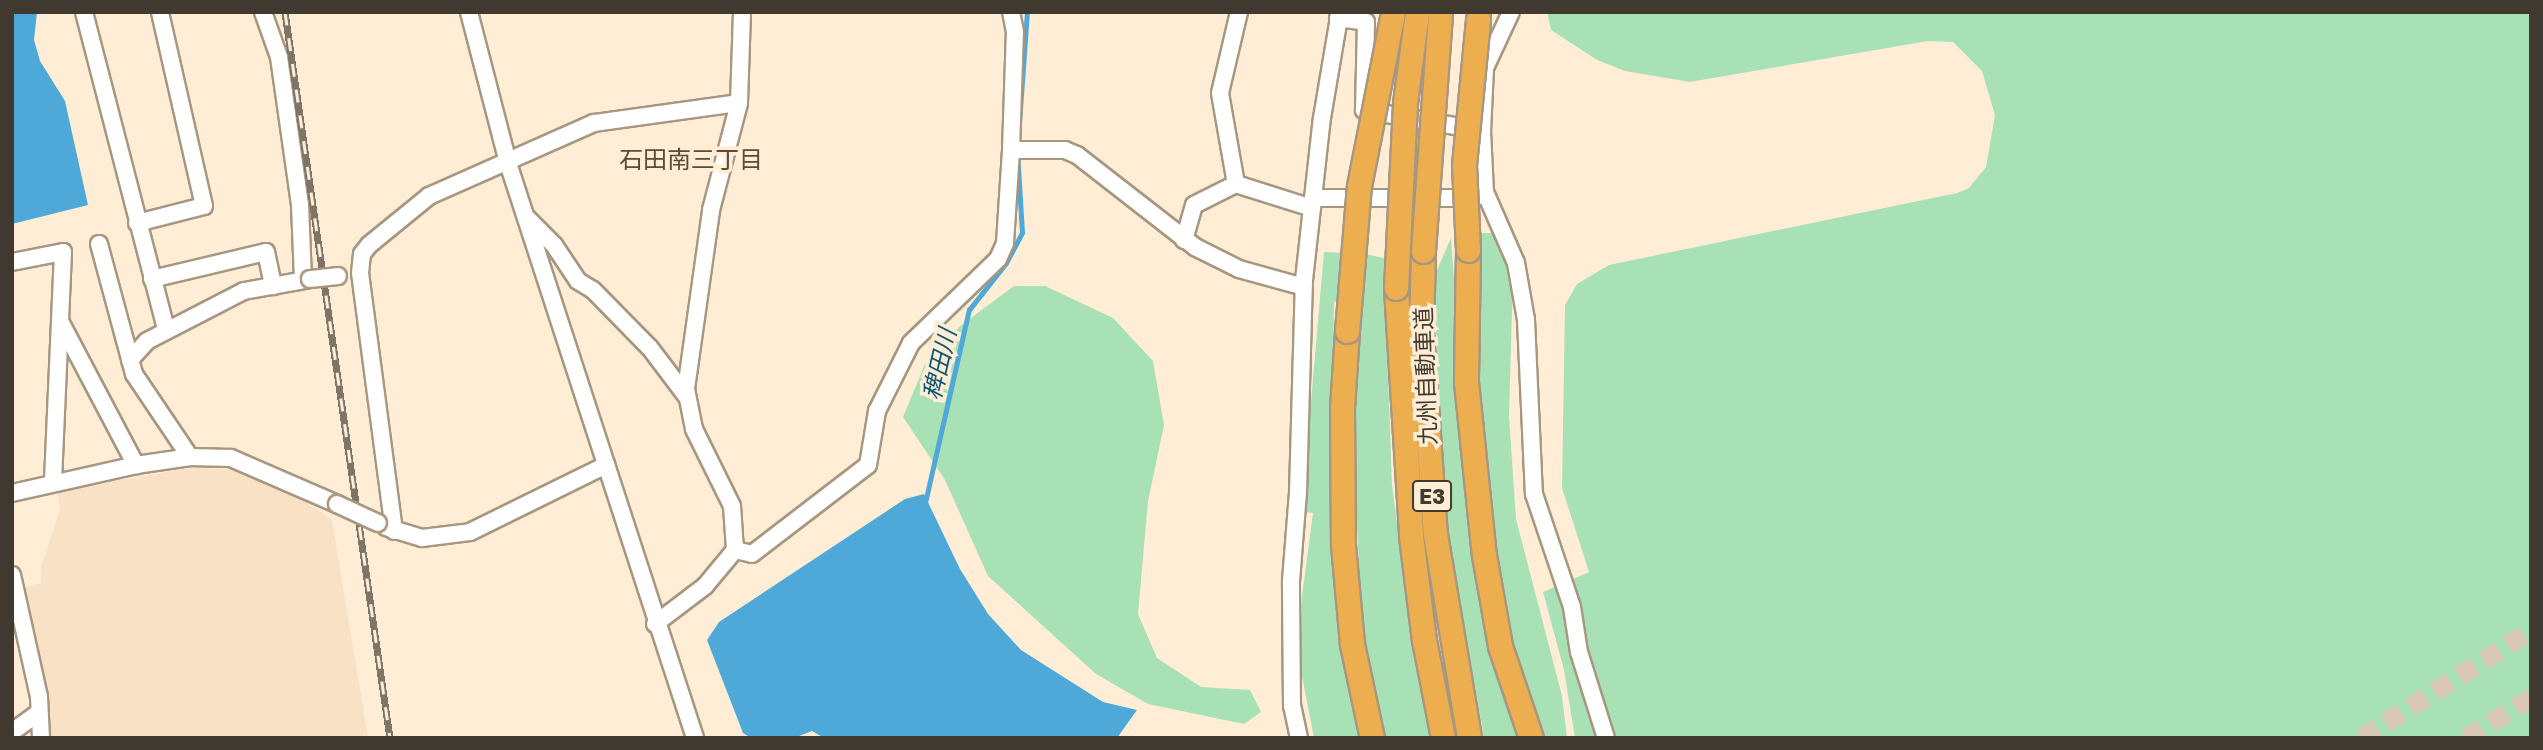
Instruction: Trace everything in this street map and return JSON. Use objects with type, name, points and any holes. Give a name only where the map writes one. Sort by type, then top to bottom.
[{"type":"highway","points":[[1372,738],[1352,644],[1343,545],[1342,408],[1359,186],[1393,12]]},
{"type":"highway","name":"九州自動車道","points":[[1417,12],[1405,103],[1396,288],[1411,536],[1424,640],[1443,738]]},
{"type":"highway","name":"九州自動車道","points":[[1441,14],[1423,251],[1421,331],[1435,534],[1469,738]]},
{"type":"highway","points":[[1478,15],[1464,165],[1468,250],[1466,382],[1480,528],[1500,646],[1531,738]]},
{"type":"street","points":[[84,12],[166,330]]},
{"type":"street","points":[[137,223],[204,206],[160,12]]},
{"type":"street","points":[[263,12],[279,57],[300,205],[306,279]]},
{"type":"street","points":[[469,12],[508,163],[606,465],[654,624],[695,738]]},
{"type":"street","points":[[654,624],[705,586],[735,550],[732,506],[694,429],[687,397],[711,210],[739,103],[742,12]]},
{"type":"street","points":[[735,550],[752,554],[868,465],[877,411],[911,343],[985,275],[1002,251],[1011,150],[1015,32],[1011,12]]},
{"type":"street","points":[[1236,184],[1220,93],[1240,12]]},
{"type":"street","points":[[1511,12],[1485,68],[1482,131],[1488,198],[1516,264],[1526,320],[1534,494],[1572,607],[1579,652],[1606,738]]},
{"type":"street","points":[[1299,738],[1292,706],[1290,581],[1298,493],[1304,287],[1339,15],[1366,22],[1364,110],[1482,131]]},
{"type":"street","points":[[394,531],[360,273],[362,254],[369,244],[429,195],[508,163],[594,123],[739,103]]},
{"type":"street","points":[[1011,150],[1065,150],[1077,155],[1184,240],[1239,270],[1304,287]]},
{"type":"street","points":[[1184,240],[1194,205],[1236,184],[1313,203],[1488,198]]},
{"type":"street","points":[[525,216],[554,245],[578,281],[593,290],[650,348],[687,397]]},
{"type":"street","points":[[99,244],[130,360],[190,457]]},
{"type":"street","points":[[12,262],[63,252],[53,481]]},
{"type":"street","points":[[152,279],[267,253],[273,286]]},
{"type":"street","points":[[130,360],[134,351],[166,330],[244,291],[306,279],[360,273]]},
{"type":"street","points":[[60,320],[136,465]]},
{"type":"street","points":[[12,493],[53,481],[136,465],[190,457],[231,458],[256,466],[394,531],[422,538],[470,531],[606,465]]},
{"type":"street","points":[[12,575],[39,698],[41,738]]},
{"type":"street","points":[[12,657],[28,647]]},
{"type":"street","points":[[12,732],[38,713]]},
{"type":"shaded area","points":[[196,467],[241,471],[289,491],[332,520],[368,738],[48,738],[22,588],[41,583],[41,567],[60,510],[58,491]]},
{"type":"green space","points":[[1547,12],[2531,12],[2531,738],[1575,738],[1564,670],[1543,592],[1589,572],[1562,488],[1565,305],[1577,284],[1609,265],[1957,193],[1969,188],[1986,167],[1995,115],[1982,71],[1953,42],[1928,41],[1690,82],[1625,71],[1597,60],[1551,30]]},
{"type":"green space","points":[[1478,233],[1495,233],[1513,278],[1509,416],[1516,519],[1562,696],[1567,738],[1543,738],[1540,732],[1515,650],[1494,549],[1475,320]]},
{"type":"green space","points":[[1451,238],[1475,569],[1496,672],[1520,738],[1484,738],[1450,548],[1442,478],[1434,277]]},
{"type":"green space","points":[[1324,252],[1345,253],[1342,301],[1334,302],[1331,530],[1345,660],[1360,738],[1314,738],[1302,676],[1302,596],[1313,513],[1305,512],[1309,425]]},
{"type":"green space","points":[[1360,253],[1384,258],[1392,485],[1413,642],[1432,738],[1385,738],[1362,629],[1352,422]]},
{"type":"green space","points":[[1014,286],[1045,286],[1113,318],[1153,361],[1164,425],[1148,501],[1138,614],[1157,658],[1201,687],[1250,690],[1261,712],[1244,724],[1148,704],[1096,674],[988,576],[945,480],[903,417],[925,364],[960,326]]},
{"type":"water","points":[[12,12],[37,12],[34,40],[40,61],[65,101],[88,205],[12,224]]},
{"type":"water","points":[[924,494],[960,569],[988,614],[1021,650],[1103,702],[1137,710],[1117,738],[824,738],[812,731],[794,738],[751,738],[743,733],[707,640],[719,622],[905,499]]},
{"type":"waterway","name":"稗田川","points":[[925,503],[969,310],[1006,263],[1022,233],[1017,151],[1027,12]]},
{"type":"tunnel","points":[[2361,738],[2531,630]]},
{"type":"tunnel","points":[[2466,738],[2531,697]]},
{"type":"railway","points":[[285,12],[390,738]]},
{"type":"district","name":"石田南三丁目","points":[[691,159]]}]
